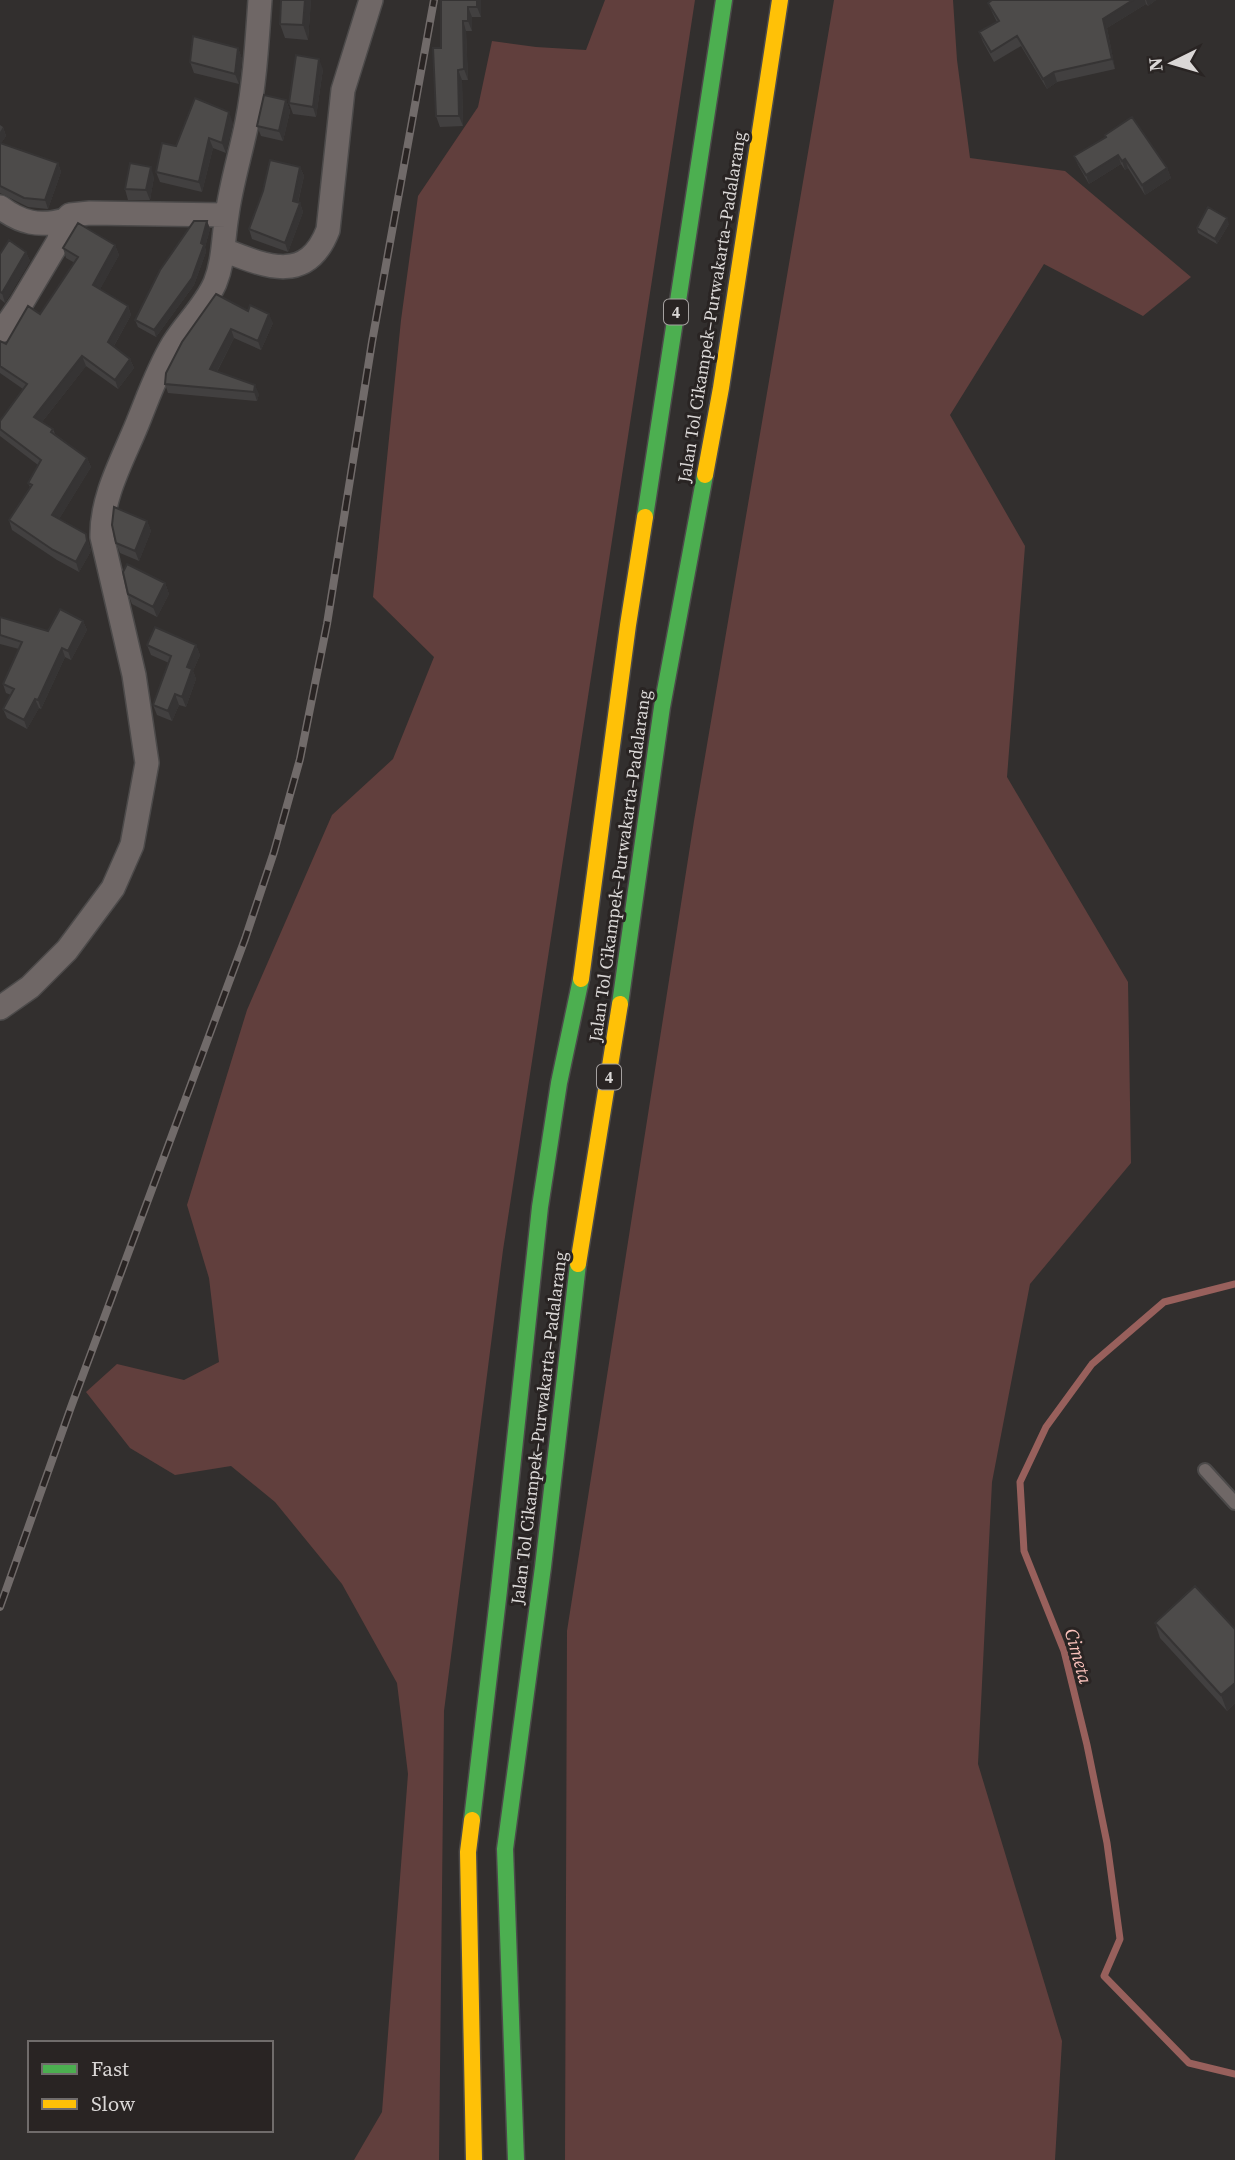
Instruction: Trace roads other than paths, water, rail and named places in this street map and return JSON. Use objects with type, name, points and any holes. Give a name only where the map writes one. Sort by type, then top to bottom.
[{"type":"highway","name":"Jalan Tol Cikampek–Purwakarta–Padalarang","points":[[474,2160],[468,1852],[540,1207],[559,1083],[579,995],[630,611],[724,0]]},
{"type":"highway","name":"Jalan Tol Cikampek–Purwakarta–Padalarang","points":[[516,2160],[505,1849],[576,1278],[616,1032],[662,707],[721,388],[780,0]]},
{"type":"street","points":[[0,1008],[30,987],[67,950],[113,888],[132,845],[147,763],[134,675],[102,537],[102,522],[118,468],[149,393],[173,345],[215,283],[224,250],[227,215],[248,119],[260,0]]},
{"type":"street","points":[[224,250],[259,264],[286,267],[308,260],[321,247],[328,229],[343,90],[371,0]]},
{"type":"street","points":[[0,207],[16,219],[26,222],[43,224],[65,220]]},
{"type":"street","points":[[3,330],[48,260],[58,242],[65,220],[70,215],[227,215]]},
{"type":"lane","points":[[1205,1469],[1235,1503]]},
{"type":"waterway","name":"Cimeta","points":[[1235,1284],[1164,1302],[1092,1364],[1046,1427],[1020,1482],[1024,1551],[1064,1651],[1107,1843],[1120,1939],[1104,1976],[1189,2063],[1235,2074]]},
{"type":"railway","points":[[0,1607],[71,1407],[245,939],[274,852],[300,759],[327,624],[372,342],[434,0]]}]
